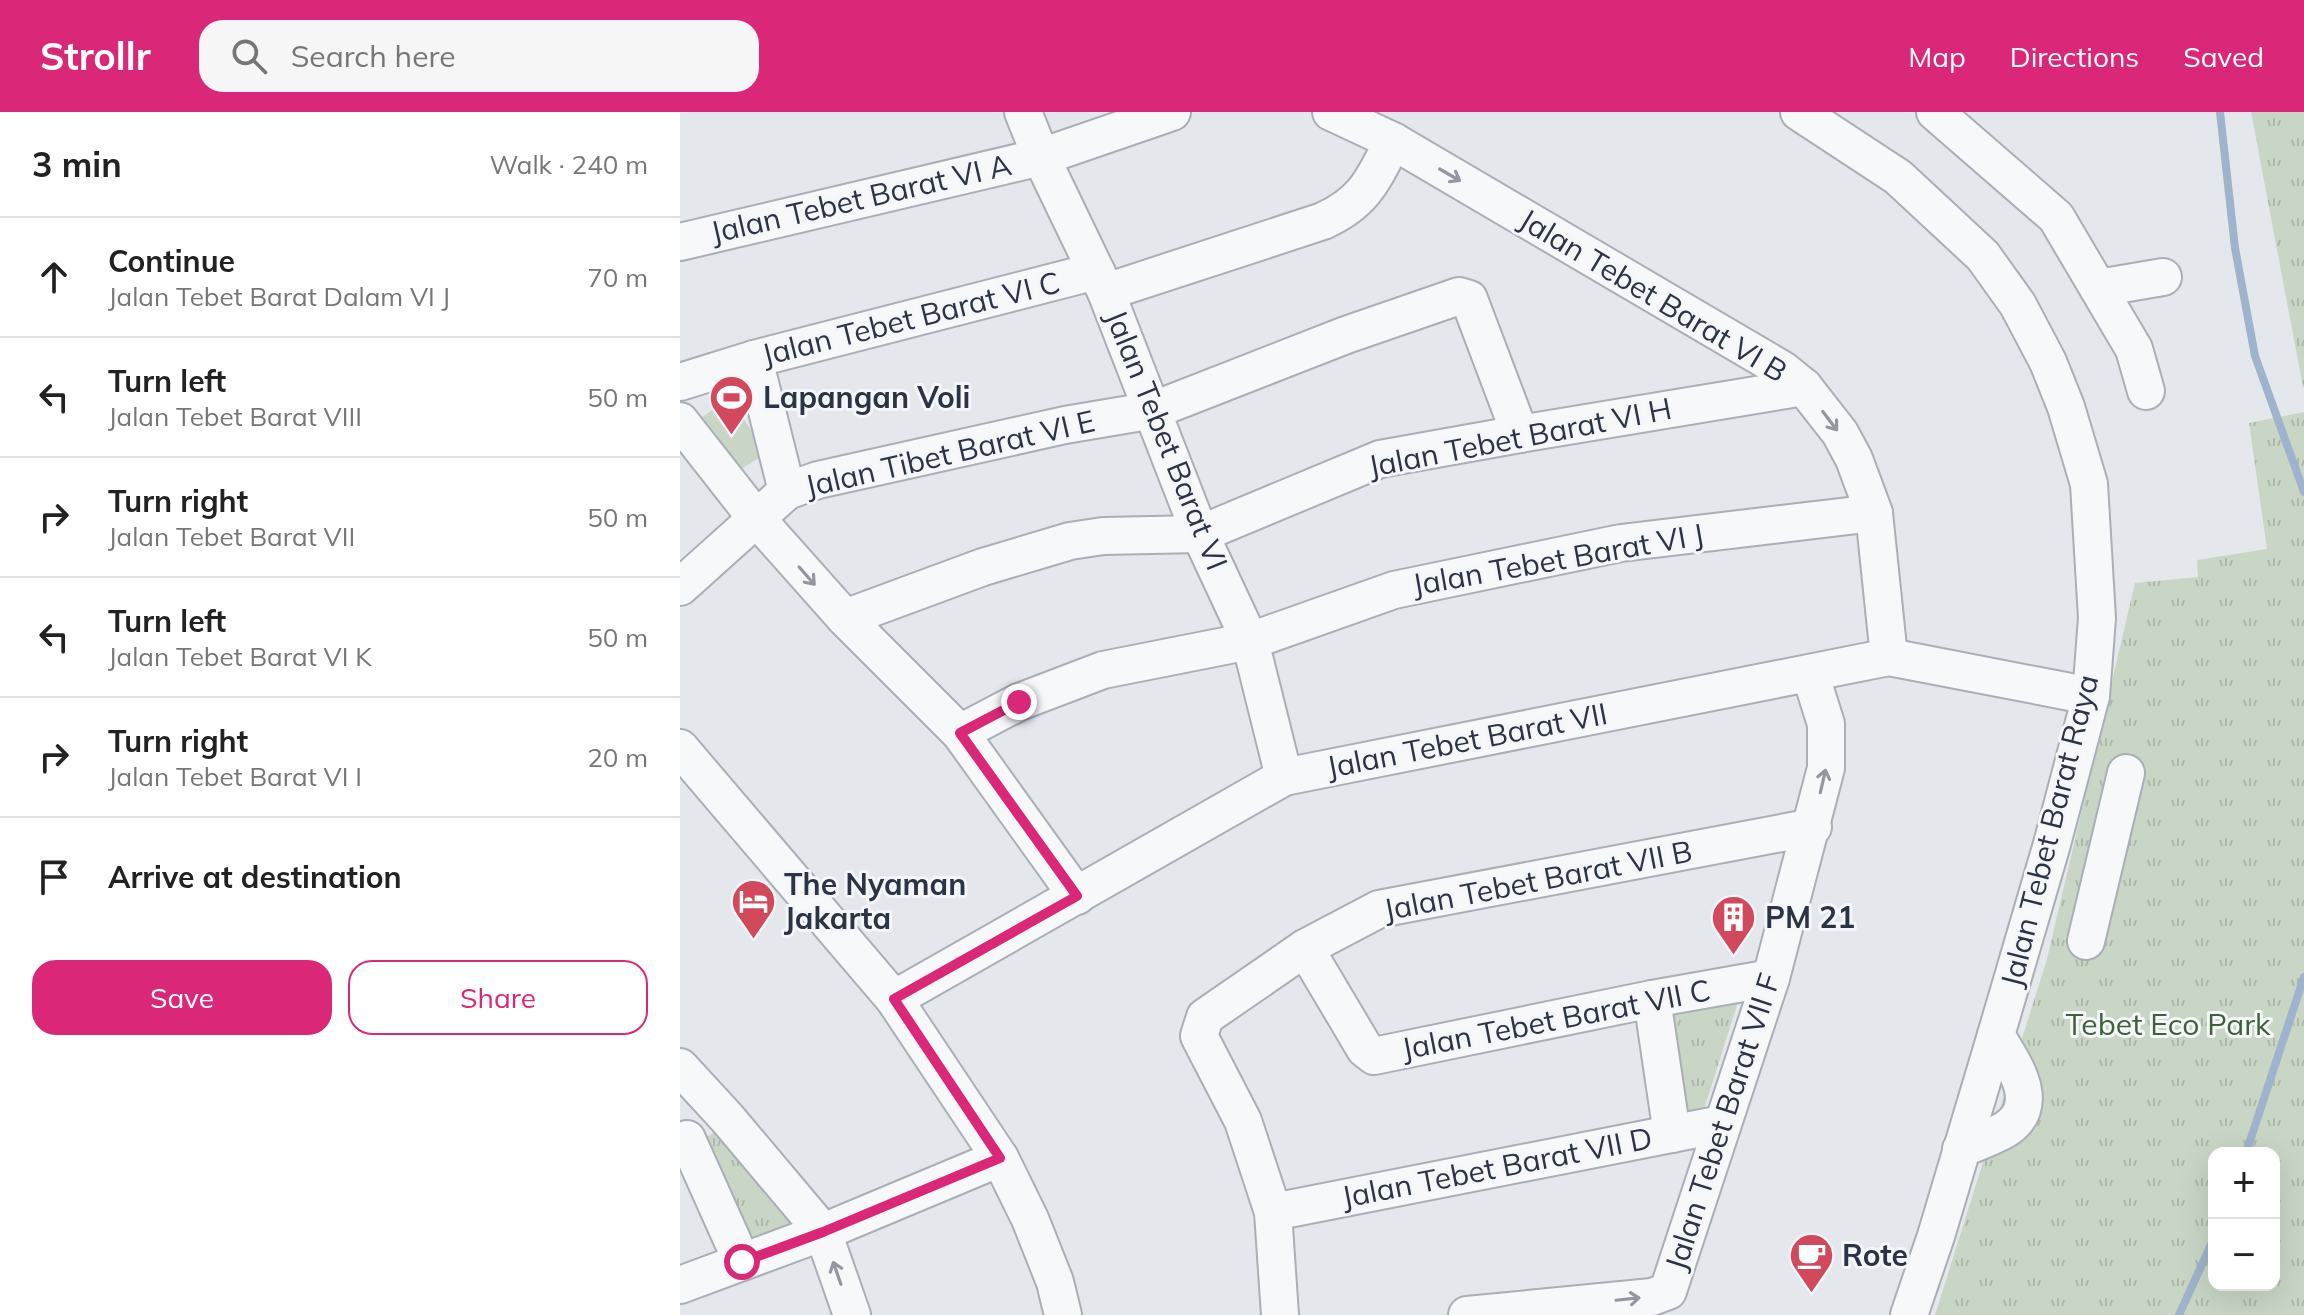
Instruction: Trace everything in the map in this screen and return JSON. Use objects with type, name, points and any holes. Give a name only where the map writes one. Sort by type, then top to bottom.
[{"type":"street","name":"Jalan Tebet Barat VI","points":[[1023,112],[1041,157],[1101,281],[1200,534],[1250,641],[1284,777]]},
{"type":"street","name":"Jalan Tebet Barat VI B","points":[[1331,112],[1393,141],[1783,370],[1804,387],[1840,433],[1854,459],[1874,513],[1889,657]]},
{"type":"street","name":"Jalan Tebet Barat Raya","points":[[1799,112],[1898,177],[1983,256],[2018,305],[2048,362],[2066,407],[2089,484],[2097,618],[2091,696],[1996,1035],[1909,1315]]},
{"type":"street","points":[[1935,112],[2056,217],[2134,349],[2146,391]]},
{"type":"street","points":[[1041,157],[1168,113]]},
{"type":"street","name":"Jalan Tebet Barat VI C","points":[[680,382],[754,359],[1101,281],[1323,221],[1345,211],[1371,186],[1393,141]]},
{"type":"street","name":"Jalan Tebet Barat VI A","points":[[680,242],[1041,157]]},
{"type":"street","points":[[2098,288],[2163,277]]},
{"type":"street","name":"Jalan Tibet Barat VI E","points":[[680,587],[787,491],[818,480],[1065,425],[1154,410],[1346,335],[1464,296],[1469,299],[1520,434]]},
{"type":"street","points":[[754,359],[787,491]]},
{"type":"street","name":"Jalan Tebet Barat VI H","points":[[1200,534],[1380,459],[1804,387]]},
{"type":"street","points":[[680,421],[756,518],[845,618],[960,733],[1077,896]]},
{"type":"street","name":"Jalan Tebet Barat VI J","points":[[960,733],[1019,702],[1103,670],[1250,641],[1394,590],[1591,550],[1729,529],[1874,513]]},
{"type":"street","points":[[845,618],[983,567],[1070,541],[1103,536],[1200,534]]},
{"type":"street","name":"Jalan Tebet Barat VII","points":[[894,999],[1284,777],[1889,657],[2091,696]]},
{"type":"street","name":"Jalan Tebet Barat VII F","points":[[1467,1315],[1652,1297],[1668,1291],[1771,978],[1813,827],[1826,768],[1826,724],[1810,673]]},
{"type":"street","points":[[680,748],[894,999],[1000,1158],[1030,1219],[1055,1282],[1063,1315]]},
{"type":"street","points":[[2086,941],[2126,773]]},
{"type":"street","name":"Jalan Tebet Barat VII B","points":[[1273,1212],[1243,1121],[1199,1036],[1205,1017],[1305,948],[1379,909],[1813,827]]},
{"type":"street","points":[[2052,844],[2105,857]]},
{"type":"street","name":"Jalan Tebet Barat VII C","points":[[1305,948],[1365,1049],[1374,1056],[1771,978]]},
{"type":"street","points":[[1652,999],[1672,1134]]},
{"type":"street","points":[[680,1067],[823,1232],[852,1315]]},
{"type":"street","points":[[727,1118],[683,1140],[742,1262]]},
{"type":"street","name":"Jalan Tebet Barat VII D","points":[[1273,1212],[1722,1124]]},
{"type":"street","points":[[680,1285],[823,1232],[1000,1158]]},
{"type":"street","points":[[1273,1212],[1280,1315]]},
{"type":"green space","points":[[2251,112],[2304,112],[2304,387],[2303,387]]},
{"type":"green space","name":"Lapangan Voli","points":[[730,398],[766,453],[734,474],[698,420]]},
{"type":"green space","name":"Tebet Eco Park","points":[[2304,412],[2304,1315],[1935,1315],[2047,959],[2135,583],[2198,577],[2197,560],[2267,549],[2249,423]]},
{"type":"green space","points":[[1744,983],[1701,1119],[1682,1127],[1671,1001]]},
{"type":"green space","points":[[728,1123],[813,1229],[750,1250],[698,1143]]},
{"type":"waterway","points":[[2220,112],[2235,248],[2255,356],[2304,492]]},
{"type":"waterway","points":[[2248,1147],[2304,977]]},
{"type":"waterway","points":[[2179,1315],[2208,1251]]},
{"type":"place","name":"Lapangan Voli","points":[[732,437]]},
{"type":"place","name":"The Nyaman Jakarta","points":[[753,941]]},
{"type":"place","name":"PM 21","points":[[1734,957]]},
{"type":"place","name":"Rote","points":[[1811,1295]]},
{"type":"route","points":[[742,1262],[823,1232],[1000,1158],[894,999],[1077,896],[960,733],[1019,702]]}]
